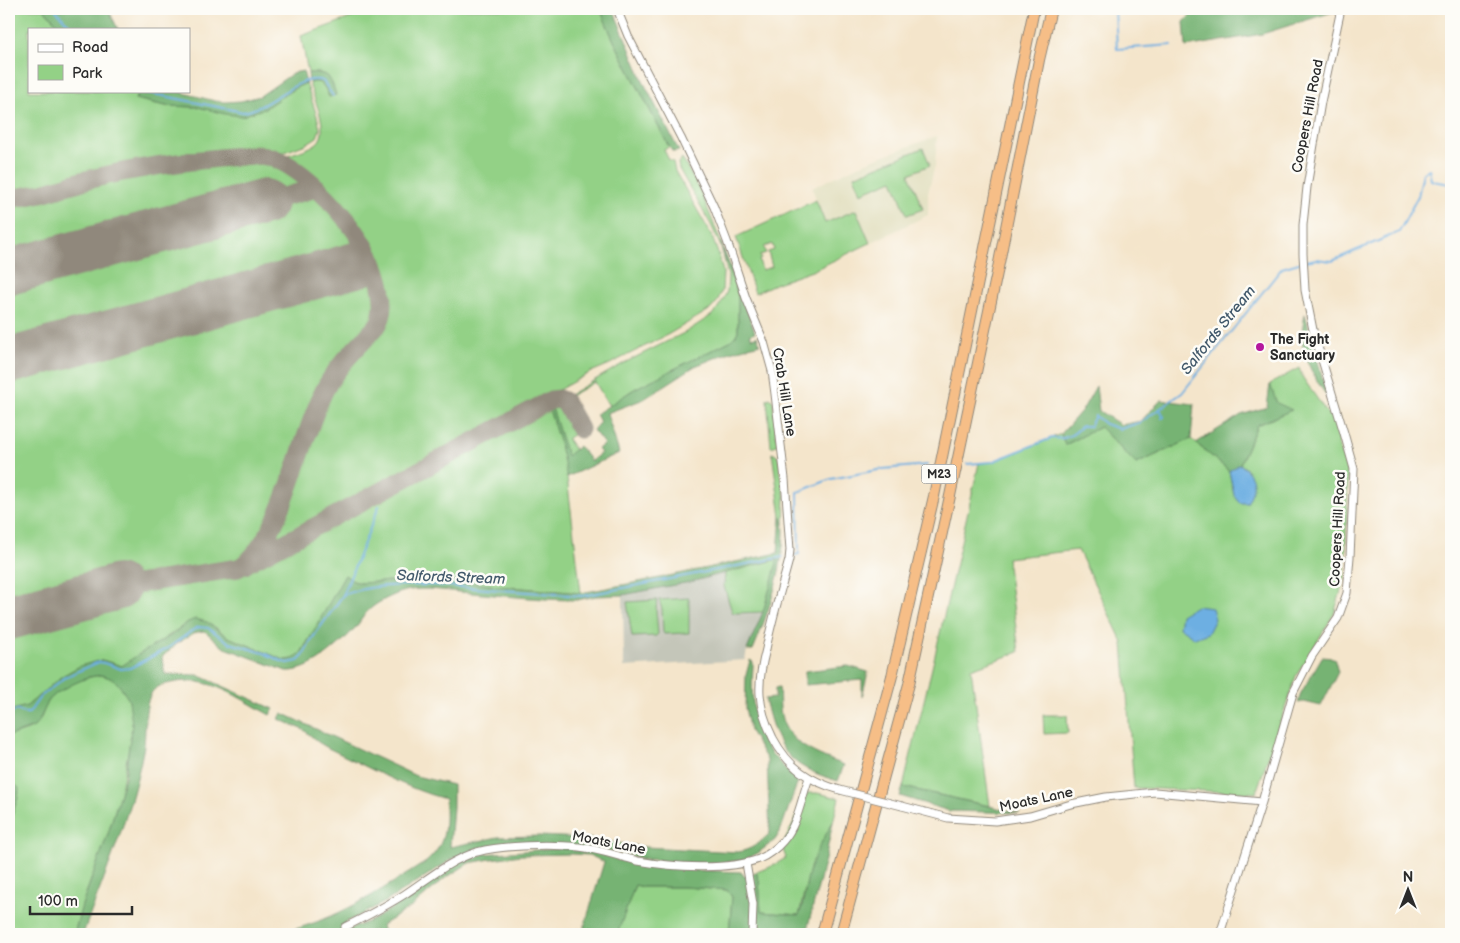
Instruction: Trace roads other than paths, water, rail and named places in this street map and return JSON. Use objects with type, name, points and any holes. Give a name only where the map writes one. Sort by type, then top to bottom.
[{"type":"highway","name":"M23","points":[[822,934],[892,676],[934,496],[1034,9]]},
{"type":"highway","name":"M23","points":[[841,934],[909,684],[1051,9]]},
{"type":"street","name":"Crab Hill Lane","points":[[617,9],[628,36],[677,130],[714,207],[768,356],[775,394],[785,479],[790,550],[761,672],[760,699],[764,719],[777,746],[792,765],[809,778],[820,783]]},
{"type":"street","name":"Coopers Hill Road","points":[[1220,934],[1262,802],[1293,693],[1312,656],[1338,618],[1347,593],[1354,469],[1313,330],[1305,290],[1302,226],[1321,102],[1341,9]]},
{"type":"street","name":"Moats Lane","points":[[345,927],[383,907],[442,868],[477,852],[505,848],[581,847],[637,861],[695,866],[730,866],[759,859],[769,854],[786,837],[798,814],[809,778]]},
{"type":"street","name":"Moats Lane","points":[[820,783],[948,818],[995,821],[1030,816],[1071,804],[1106,797],[1155,792],[1262,802]]},
{"type":"street","points":[[746,863],[753,904],[752,934]]},
{"type":"water","points":[[1240,464],[1249,473],[1253,482],[1252,491],[1247,503],[1240,503],[1234,495],[1229,471]]},
{"type":"water","points":[[1196,606],[1212,608],[1215,619],[1208,633],[1195,638],[1179,627],[1181,615]]},
{"type":"waterway","points":[[55,9],[72,28]]},
{"type":"waterway","points":[[1115,9],[1117,49],[1172,45]]},
{"type":"waterway","points":[[144,92],[243,112],[263,105],[303,82],[313,80],[323,81],[333,96]]},
{"type":"waterway","name":"Salfords Stream","points":[[1306,261],[1316,259],[1332,261],[1399,232],[1418,196],[1423,173],[1429,169],[1431,180],[1451,184]]},
{"type":"waterway","name":"Salfords Stream","points":[[967,464],[991,462],[1052,438],[1068,437],[1082,426],[1090,426],[1095,416],[1105,424],[1120,429],[1141,422],[1182,393],[1282,268],[1302,262]]},
{"type":"waterway","points":[[1160,409],[1164,417],[1162,418]]},
{"type":"waterway","name":"Salfords Stream","points":[[795,555],[799,554],[798,492],[831,479],[883,469],[927,465]]},
{"type":"waterway","name":"Salfords Stream","points":[[9,714],[17,710],[29,713],[40,697],[74,673],[99,662],[121,669],[130,668],[168,648],[199,627],[208,628],[230,643],[264,653],[283,662],[298,661],[343,595],[379,506]]},
{"type":"waterway","name":"Salfords Stream","points":[[343,595],[353,591],[376,587],[434,585],[582,596],[783,557]]},
{"type":"waterway","points":[[434,575],[434,585]]},
{"type":"place","name":"The Fight Sanctuary","points":[[1260,347]]}]
